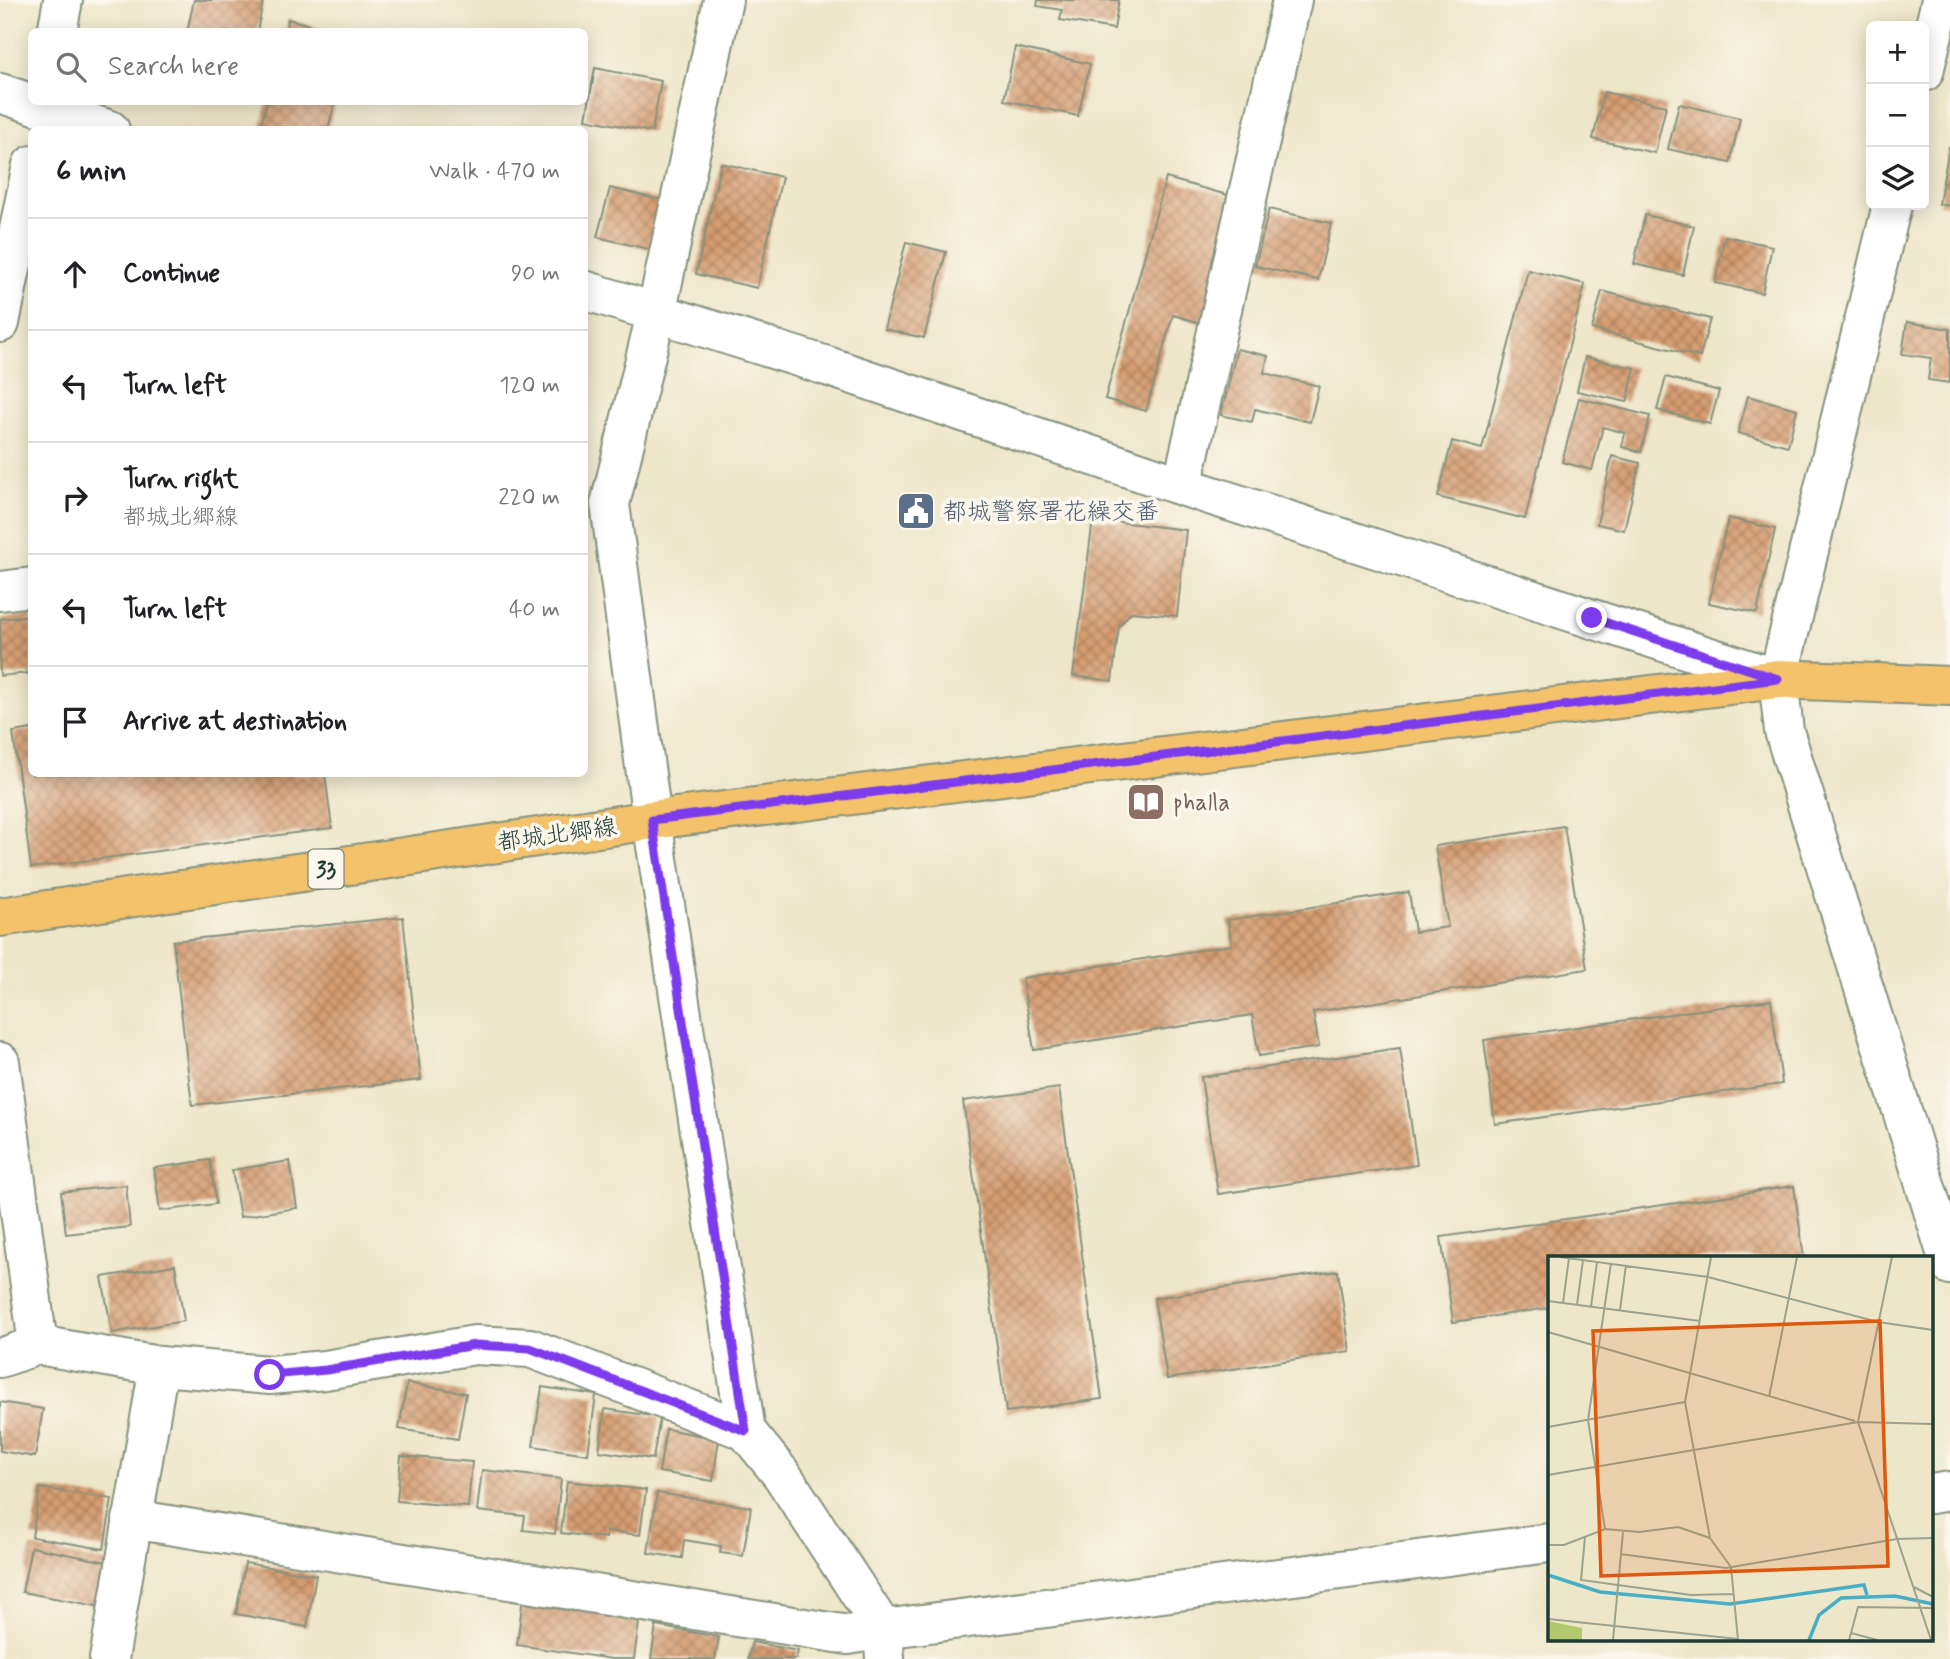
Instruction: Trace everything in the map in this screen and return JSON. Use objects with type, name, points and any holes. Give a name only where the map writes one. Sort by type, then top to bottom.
[{"type":"main road","name":"都城北郷線","points":[[0,917],[652,820],[1778,679],[1950,685]]},
{"type":"street","points":[[58,28],[63,0]]},
{"type":"street","points":[[723,0],[656,314],[597,506],[652,820],[746,1431]]},
{"type":"street","points":[[1182,486],[1292,0]]},
{"type":"street","points":[[1929,49],[1939,3]]},
{"type":"street","points":[[0,93],[42,113],[94,126]]},
{"type":"street","points":[[0,323],[28,185]]},
{"type":"street","points":[[1891,210],[1778,679],[1784,731],[1950,1265]]},
{"type":"street","points":[[588,291],[827,366],[1182,486],[1279,515],[1778,679]]},
{"type":"street","points":[[0,592],[28,588]]},
{"type":"street","points":[[0,1062],[38,1345]]},
{"type":"street","points":[[0,1358],[38,1345],[159,1366],[270,1375],[326,1370],[475,1345],[530,1348],[746,1431],[782,1475],[884,1644]]},
{"type":"street","points":[[109,1659],[159,1366]]},
{"type":"street","points":[[1932,1494],[1950,1491]]},
{"type":"street","points":[[132,1519],[848,1635],[884,1644],[1548,1543]]},
{"type":"building","points":[[194,0],[263,2],[258,28],[188,28]]},
{"type":"building","points":[[1038,0],[1119,0],[1114,29],[1060,20],[1062,10],[1037,6]]},
{"type":"building","points":[[288,19],[320,28],[286,28]]},
{"type":"building","points":[[1015,47],[1090,64],[1078,116],[1004,100]]},
{"type":"building","points":[[595,68],[661,81],[652,132],[586,119]]},
{"type":"building","points":[[1604,92],[1666,106],[1655,153],[1593,139]]},
{"type":"building","points":[[1679,104],[1740,118],[1730,163],[1668,149]]},
{"type":"building","points":[[266,105],[334,105],[329,126],[261,125]]},
{"type":"building","points":[[1950,147],[1950,206],[1939,204]]},
{"type":"building","points":[[721,163],[782,177],[757,288],[696,274]]},
{"type":"building","points":[[1166,178],[1242,199],[1207,325],[1173,315],[1146,411],[1105,399]]},
{"type":"building","points":[[610,188],[673,203],[661,252],[597,237]]},
{"type":"building","points":[[1269,209],[1331,223],[1318,280],[1255,266]]},
{"type":"building","points":[[1645,215],[1694,226],[1683,275],[1634,264]]},
{"type":"building","points":[[1725,236],[1772,246],[1762,293],[1715,283]]},
{"type":"building","points":[[906,242],[946,252],[924,338],[884,329]]},
{"type":"building","points":[[1528,270],[1585,284],[1525,519],[1438,497],[1452,441],[1482,449]]},
{"type":"building","points":[[1602,291],[1710,319],[1700,357],[1592,329]]},
{"type":"building","points":[[1907,322],[1950,329],[1950,383],[1928,380],[1931,358],[1902,354]]},
{"type":"building","points":[[1237,349],[1268,356],[1264,373],[1319,386],[1310,422],[1255,409],[1252,422],[1221,415]]},
{"type":"building","points":[[1585,357],[1635,368],[1627,402],[1577,391]]},
{"type":"building","points":[[1666,377],[1719,391],[1710,424],[1657,410]]},
{"type":"building","points":[[1748,396],[1797,409],[1788,446],[1738,433]]},
{"type":"building","points":[[1579,398],[1650,416],[1641,452],[1622,447],[1625,433],[1603,427],[1592,470],[1562,462]]},
{"type":"building","points":[[1612,456],[1640,463],[1624,530],[1597,524]]},
{"type":"building","points":[[1728,518],[1775,529],[1757,613],[1709,603]]},
{"type":"building","points":[[1093,519],[1186,530],[1177,616],[1131,612],[1119,626],[1112,681],[1073,676]]},
{"type":"building","points":[[28,616],[28,673],[0,676],[0,619]]},
{"type":"building","points":[[28,730],[28,777],[325,777],[332,828],[31,868],[13,732]]},
{"type":"building","points":[[1564,826],[1587,969],[1313,1012],[1319,1047],[1259,1056],[1252,1015],[1034,1050],[1022,978],[1232,945],[1228,920],[1409,892],[1415,932],[1448,927],[1435,846]]},
{"type":"building","points":[[403,917],[421,1080],[192,1105],[173,941]]},
{"type":"building","points":[[1771,1000],[1782,1084],[1495,1124],[1484,1040]]},
{"type":"building","points":[[1400,1048],[1417,1165],[1218,1194],[1201,1077]]},
{"type":"building","points":[[1059,1088],[1102,1399],[1006,1412],[963,1101]]},
{"type":"building","points":[[210,1160],[216,1204],[160,1211],[154,1168]]},
{"type":"building","points":[[290,1161],[297,1208],[240,1217],[232,1170]]},
{"type":"building","points":[[126,1185],[130,1227],[66,1234],[61,1192]]},
{"type":"building","points":[[1794,1186],[1804,1256],[1548,1256],[1548,1308],[1453,1322],[1441,1237]]},
{"type":"building","points":[[175,1265],[184,1321],[112,1333],[102,1277]]},
{"type":"building","points":[[1338,1271],[1350,1351],[1167,1379],[1154,1298]]},
{"type":"building","points":[[407,1383],[466,1393],[458,1439],[399,1429]]},
{"type":"building","points":[[542,1387],[596,1395],[588,1454],[533,1446]]},
{"type":"building","points":[[0,1402],[43,1409],[35,1457],[0,1451]]},
{"type":"building","points":[[605,1409],[660,1417],[653,1459],[599,1451]]},
{"type":"building","points":[[666,1429],[719,1439],[713,1481],[659,1472]]},
{"type":"building","points":[[401,1456],[472,1462],[468,1507],[397,1501]]},
{"type":"building","points":[[482,1470],[561,1479],[555,1534],[523,1530],[525,1516],[477,1511]]},
{"type":"building","points":[[567,1481],[646,1490],[640,1535],[606,1531],[606,1538],[561,1533]]},
{"type":"building","points":[[40,1488],[112,1499],[104,1549],[32,1537]]},
{"type":"building","points":[[657,1493],[751,1507],[743,1556],[720,1553],[721,1546],[684,1540],[682,1558],[648,1553]]},
{"type":"building","points":[[31,1547],[117,1564],[108,1608],[22,1592]]},
{"type":"building","points":[[245,1563],[316,1575],[307,1627],[236,1614]]},
{"type":"building","points":[[523,1597],[640,1615],[634,1659],[612,1659],[517,1645]]},
{"type":"building","points":[[656,1626],[719,1637],[715,1659],[651,1659]]},
{"type":"building","points":[[752,1642],[798,1651],[796,1659],[748,1659]]},
{"type":"place","name":"都城警察署花繰交番","points":[[916,511]]},
{"type":"place","name":"phalla","points":[[1146,802]]},
{"type":"route","points":[[270,1375],[326,1370],[475,1345],[530,1348],[746,1431],[652,820],[1778,679],[1592,618]]}]
